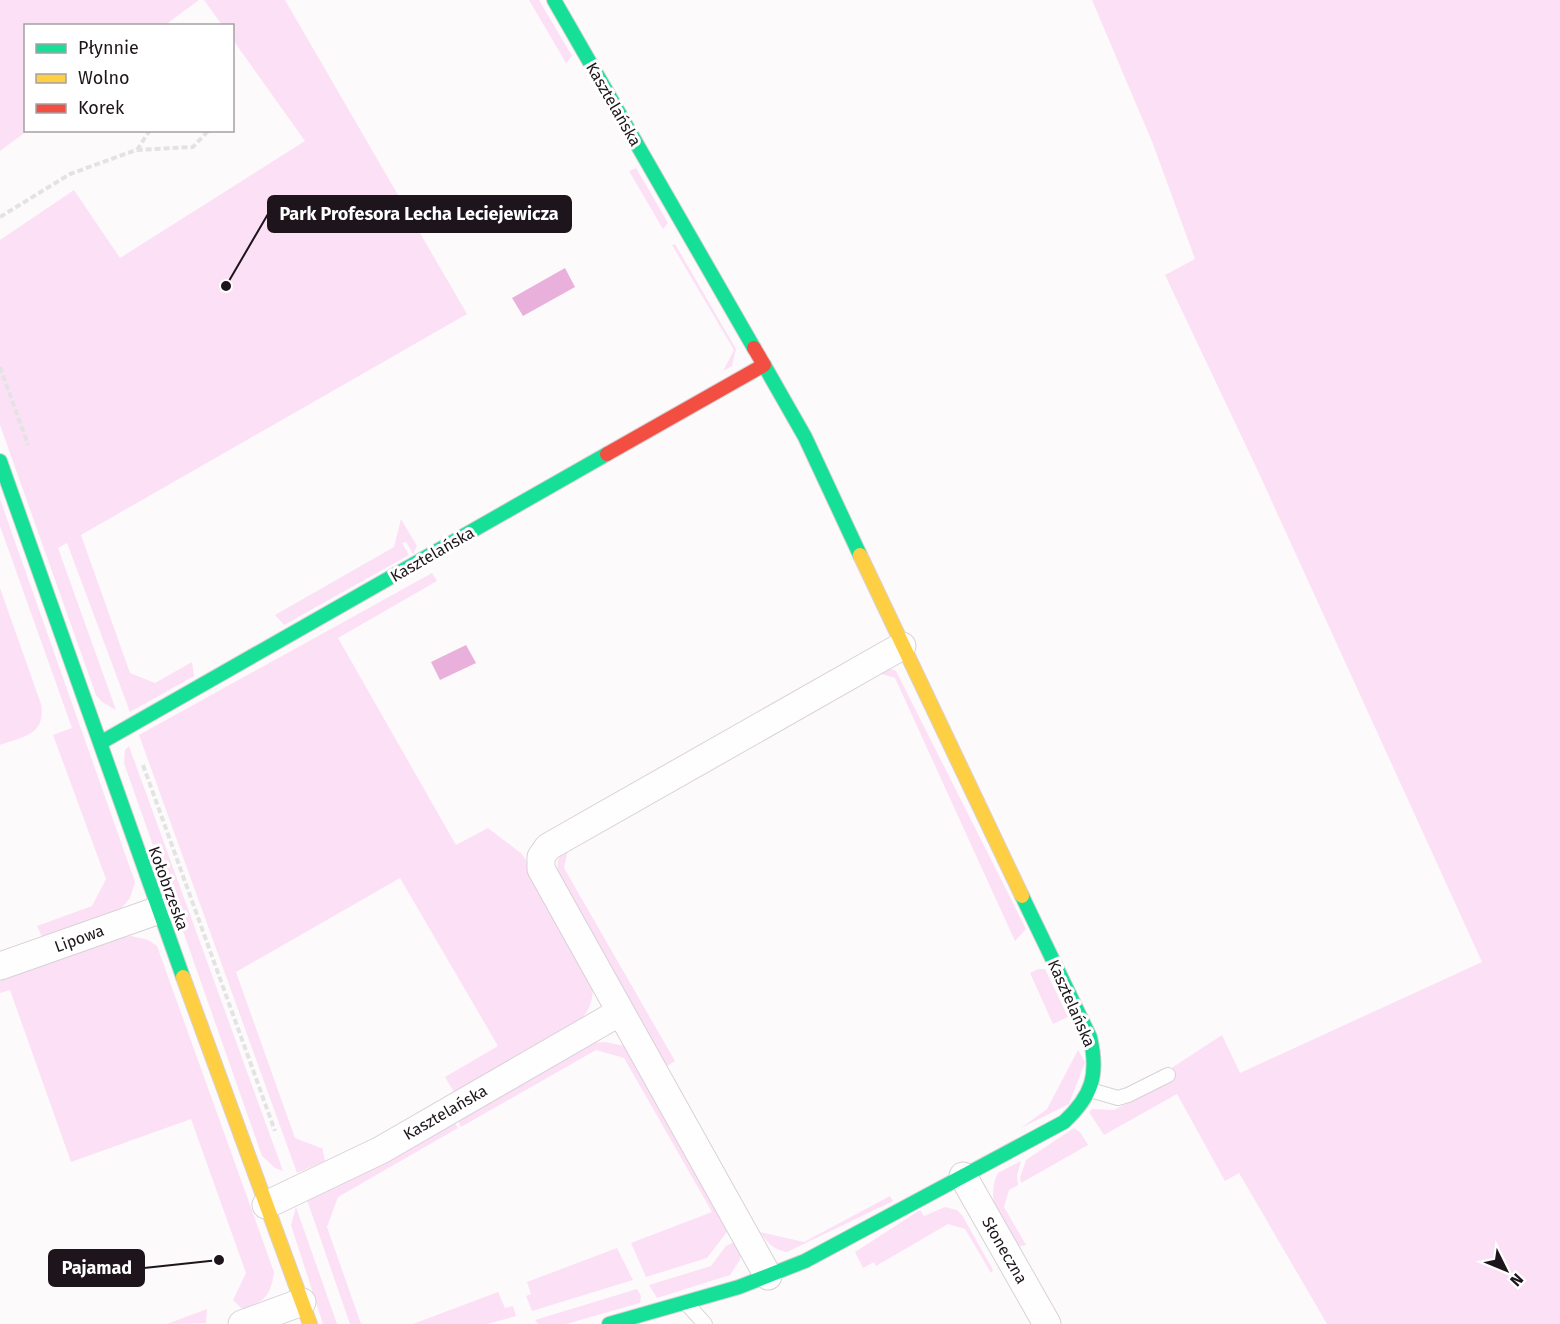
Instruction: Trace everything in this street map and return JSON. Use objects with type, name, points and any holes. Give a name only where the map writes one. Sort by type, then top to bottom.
[{"type":"street","name":"Kasztelańska","points":[[554,0],[805,437],[1089,1037],[1095,1065],[1090,1090],[1076,1113],[1064,1122],[963,1176],[805,1260],[768,1276],[609,1324]]},
{"type":"street","name":"Kasztelańska","points":[[100,742],[764,365]]},
{"type":"street","name":"Kołobrzeska","points":[[0,461],[159,910],[306,1313]]},
{"type":"street","points":[[768,1276],[541,868],[541,857],[548,847],[902,646]]},
{"type":"street","name":"Lipowa","points":[[0,966],[159,910]]},
{"type":"street","name":"Kasztelańska","points":[[266,1205],[381,1150],[620,1012]]},
{"type":"street","name":"Słoneczna","points":[[963,1176],[1047,1324]]},
{"type":"street","points":[[242,1324],[306,1313]]},
{"type":"lane","points":[[1090,1090],[1118,1098],[1168,1075]]},
{"type":"lane","points":[[686,1302],[705,1324]]},
{"type":"path","points":[[136,150],[149,132]]},
{"type":"path","points":[[0,218],[70,174],[136,150],[193,147],[207,132]]},
{"type":"path","points":[[0,367],[28,445]]},
{"type":"path","points":[[129,727],[276,1134]]},
{"type":"shaded area","points":[[0,0],[199,0],[166,24],[24,24],[26,132],[0,151]]},
{"type":"shaded area","points":[[204,0],[285,0],[467,314],[81,535],[130,673],[155,683],[192,662],[194,676],[130,712],[67,543],[58,548],[116,710],[102,702],[96,695],[0,425],[0,240],[74,190],[120,258],[305,141],[234,41],[234,24],[221,24]]},
{"type":"shaded area","points":[[529,0],[539,0],[572,56],[566,63]]},
{"type":"shaded area","points":[[1092,0],[1560,0],[1560,1324],[1327,1324],[1239,1173],[1225,1181],[1177,1094],[1104,1135],[1089,1112],[1092,1109],[1114,1110],[1172,1081],[1167,1071],[1222,1035],[1240,1073],[1482,962],[1257,469],[1165,275],[1195,259],[1153,144]]},
{"type":"shaded area","points":[[636,168],[668,223],[663,229],[629,171]]},
{"type":"shaded area","points":[[675,244],[736,349],[732,366],[723,371],[734,350],[672,245]]},
{"type":"shaded area","points":[[565,268],[575,287],[523,316],[512,298]]},
{"type":"shaded area","points":[[0,499],[135,882],[130,898],[119,911],[43,939],[37,926],[92,906],[106,879],[53,735],[72,728],[0,526]]},
{"type":"shaded area","points":[[401,519],[417,546],[413,554],[406,542],[402,543],[409,555],[284,625],[275,615],[394,547]]},
{"type":"shaded area","points":[[432,573],[437,581],[338,638],[456,845],[488,828],[521,853],[526,860],[529,874],[593,989],[592,999],[587,1011],[577,1022],[454,1092],[445,1077],[498,1046],[400,878],[236,972],[295,1138],[322,1147],[325,1161],[297,1173],[139,735]]},
{"type":"shaded area","points":[[0,588],[41,704],[42,714],[37,728],[31,733],[0,745]]},
{"type":"shaded area","points":[[466,645],[476,663],[440,680],[431,662]]},
{"type":"shaded area","points":[[889,668],[896,671],[1026,929],[1015,941],[895,678],[878,673]]},
{"type":"shaded area","points":[[129,746],[283,1171],[275,1168],[262,1156],[124,763],[125,750]]},
{"type":"shaded area","points":[[568,850],[564,868],[675,1061],[667,1066],[559,876],[557,867],[559,858],[562,852]]},
{"type":"shaded area","points":[[131,936],[148,940],[157,946],[274,1272],[271,1287],[265,1297],[243,1310],[233,1300],[246,1273],[191,1119],[71,1162],[10,990],[0,993],[0,981]]},
{"type":"shaded area","points":[[1038,969],[1045,969],[1068,1017],[1053,1024],[1030,973]]},
{"type":"shaded area","points":[[605,1042],[625,1046],[730,1228],[707,1258],[646,1277],[631,1243],[712,1212],[624,1058],[596,1050],[461,1127],[457,1119],[589,1043]]},
{"type":"shaded area","points":[[1078,1050],[1085,1062],[1069,1104],[1021,1128],[1047,1109]]},
{"type":"shaded area","points":[[453,1120],[458,1128],[338,1197],[327,1227],[361,1324],[350,1324],[306,1197]]},
{"type":"shaded area","points":[[1074,1128],[1080,1132],[1088,1145],[1021,1183],[1020,1178],[1026,1160]]},
{"type":"shaded area","points":[[1021,1161],[1017,1175],[1018,1185],[1009,1190],[1004,1207],[1026,1245],[1016,1247],[997,1211],[993,1193],[998,1173]]},
{"type":"shaded area","points":[[890,1196],[893,1201],[787,1252],[771,1245],[760,1232],[804,1242]]},
{"type":"shaded area","points":[[296,1207],[337,1324],[323,1324],[291,1225]]},
{"type":"shaded area","points":[[945,1207],[957,1210],[962,1215],[993,1270],[991,1273],[965,1229],[948,1224],[876,1266],[874,1262],[863,1268],[855,1252],[920,1210],[924,1216]]},
{"type":"shaded area","points":[[738,1240],[740,1260],[730,1275],[657,1298],[649,1285],[711,1266],[726,1246]]},
{"type":"shaded area","points":[[617,1248],[633,1280],[532,1311],[526,1296],[531,1294],[527,1282]]},
{"type":"shaded area","points":[[637,1289],[641,1296],[640,1303],[566,1324],[538,1324],[535,1320]]},
{"type":"shaded area","points":[[498,1292],[505,1308],[513,1306],[516,1316],[487,1324],[413,1324]]},
{"type":"shaded area","points":[[207,1309],[206,1323],[167,1324]]},
{"type":"traffic: fast","points":[[554,0],[754,348]]},
{"type":"traffic: fast","points":[[764,365],[805,437],[860,555]]},
{"type":"traffic: fast","points":[[100,743],[607,454]]},
{"type":"traffic: fast","points":[[0,461],[183,977]]},
{"type":"traffic: fast","points":[[609,1324],[739,1287],[805,1261],[1064,1122],[1074,1112],[1091,1084],[1094,1063],[1090,1037],[1022,896]]},
{"type":"traffic: slow","points":[[860,555],[1022,896]]},
{"type":"traffic: slow","points":[[183,977],[310,1324]]},
{"type":"traffic: jam","points":[[607,454],[764,365],[754,348]]},
{"type":"place","name":"Park Profesora Lecha Leciejewicza","points":[[226,286]]},
{"type":"place","name":"Pajamad","points":[[219,1260]]}]
